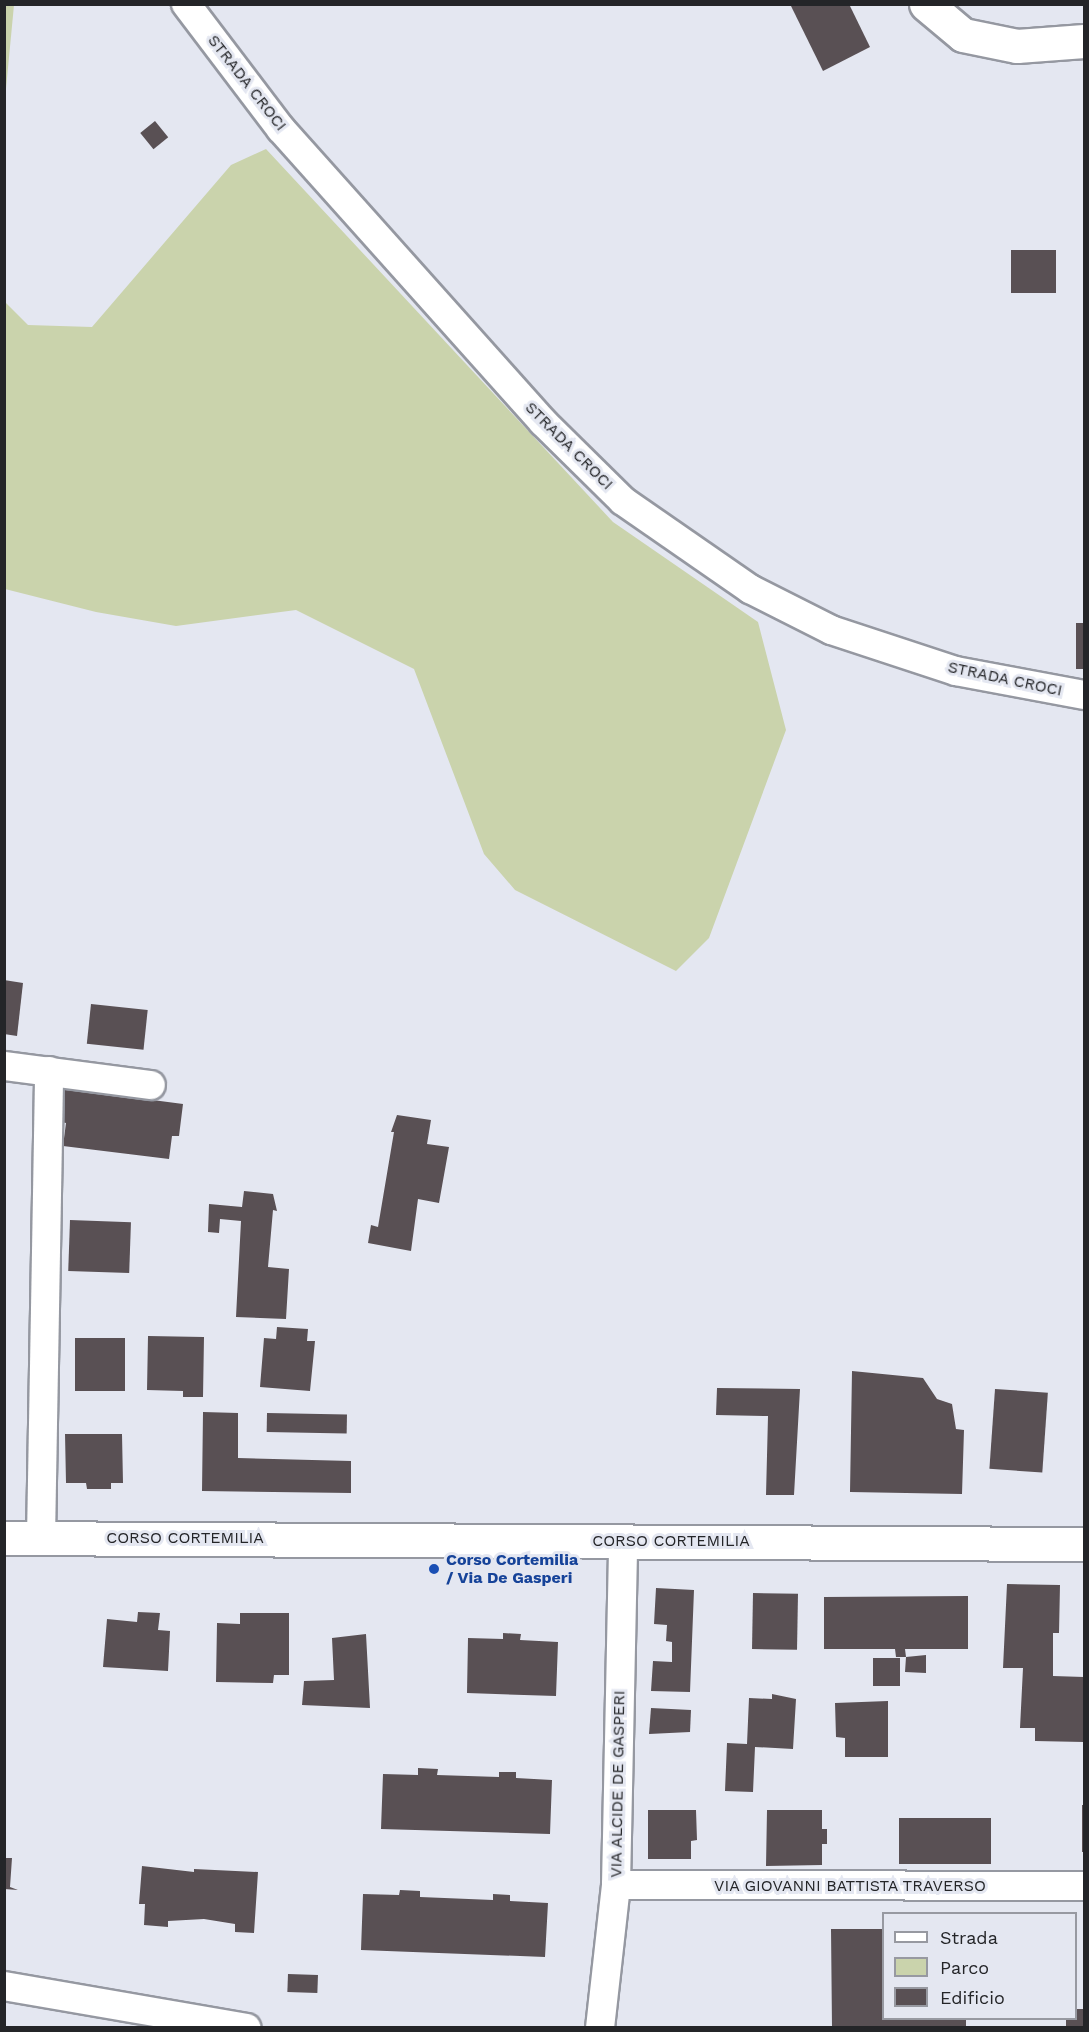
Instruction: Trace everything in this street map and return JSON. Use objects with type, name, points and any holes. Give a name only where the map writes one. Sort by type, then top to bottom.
[{"type":"main road","points":[[926,4],[963,35],[1017,46],[1084,41]]},
{"type":"main road","name":"CORSO CORTEMILIA","points":[[4,1538],[1084,1544]]},
{"type":"street","name":"STRADA CROCI","points":[[186,4],[281,129],[543,422],[623,501],[750,589],[831,630],[956,671],[1084,696]]},
{"type":"street","points":[[4,1066],[151,1085]]},
{"type":"street","points":[[41,1538],[49,1071]]},
{"type":"street","name":"VIA ALCIDE DE GASPERI","points":[[600,2028],[616,1885],[623,1540]]},
{"type":"street","name":"VIA GIOVANNI BATTISTA TRAVERSO","points":[[616,1885],[1084,1886]]},
{"type":"street","points":[[4,1986],[246,2028]]},
{"type":"green space","points":[[4,5],[14,5],[5,99]]},
{"type":"green space","points":[[266,149],[613,522],[758,622],[786,730],[709,938],[676,971],[515,890],[484,854],[414,669],[296,610],[176,626],[96,612],[5,589],[5,302],[28,325],[92,327],[231,165]]},
{"type":"building","points":[[790,4],[849,4],[870,47],[823,71]]},
{"type":"building","points":[[155,121],[168,137],[153,149],[140,133]]},
{"type":"building","points":[[1011,250],[1056,250],[1056,293],[1011,293]]},
{"type":"building","points":[[1076,623],[1084,623],[1084,669],[1076,669]]},
{"type":"building","points":[[4,980],[23,983],[17,1036],[4,1034]]},
{"type":"building","points":[[91,1004],[148,1010],[144,1050],[87,1044]]},
{"type":"building","points":[[61,1088],[183,1104],[179,1136],[172,1136],[169,1159],[63,1146],[66,1123],[57,1121]]},
{"type":"building","points":[[397,1115],[431,1120],[427,1144],[449,1147],[439,1203],[418,1199],[411,1251],[368,1243],[371,1225],[378,1227],[394,1132],[391,1132]]},
{"type":"building","points":[[244,1191],[273,1194],[277,1211],[273,1210],[268,1267],[289,1269],[286,1319],[236,1317],[241,1221],[220,1219],[219,1233],[208,1232],[209,1204],[242,1207]]},
{"type":"building","points":[[70,1220],[131,1222],[129,1273],[68,1271]]},
{"type":"building","points":[[277,1327],[308,1329],[307,1341],[315,1341],[310,1391],[260,1387],[264,1338],[276,1339]]},
{"type":"building","points":[[148,1336],[204,1337],[203,1397],[183,1397],[183,1391],[147,1390]]},
{"type":"building","points":[[75,1338],[125,1338],[125,1391],[75,1391]]},
{"type":"building","points":[[852,1371],[923,1378],[937,1399],[952,1404],[956,1429],[964,1430],[962,1494],[850,1492]]},
{"type":"building","points":[[717,1388],[800,1389],[794,1495],[766,1495],[768,1416],[716,1415]]},
{"type":"building","points":[[995,1389],[1048,1393],[1042,1473],[989,1469]]},
{"type":"building","points":[[203,1412],[238,1413],[238,1458],[351,1461],[351,1493],[202,1491]]},
{"type":"building","points":[[267,1413],[347,1414],[347,1433],[267,1432]]},
{"type":"building","points":[[65,1434],[122,1434],[123,1483],[111,1483],[111,1489],[87,1489],[86,1483],[66,1483]]},
{"type":"building","points":[[1007,1584],[1060,1585],[1059,1633],[1053,1633],[1053,1676],[1084,1677],[1084,1742],[1035,1741],[1035,1728],[1020,1728],[1023,1668],[1003,1668]]},
{"type":"building","points":[[656,1588],[694,1590],[690,1692],[651,1691],[653,1661],[672,1662],[672,1642],[666,1641],[667,1625],[654,1624]]},
{"type":"building","points":[[753,1593],[798,1594],[797,1650],[752,1649]]},
{"type":"building","points":[[968,1596],[968,1649],[905,1649],[906,1657],[896,1657],[895,1649],[824,1649],[824,1597]]},
{"type":"building","points":[[138,1612],[160,1613],[158,1630],[170,1631],[168,1671],[103,1667],[107,1619],[137,1622]]},
{"type":"building","points":[[240,1613],[289,1613],[289,1675],[274,1675],[273,1683],[216,1682],[217,1623],[240,1624]]},
{"type":"building","points":[[503,1633],[521,1634],[520,1640],[558,1642],[556,1696],[467,1693],[468,1638],[503,1639]]},
{"type":"building","points":[[366,1634],[370,1708],[302,1705],[304,1681],[334,1680],[332,1638]]},
{"type":"building","points":[[926,1655],[926,1673],[905,1672],[906,1657]]},
{"type":"building","points":[[873,1658],[900,1658],[900,1686],[873,1686]]},
{"type":"building","points":[[772,1694],[796,1699],[793,1749],[755,1747],[753,1792],[725,1791],[727,1743],[747,1744],[749,1698],[772,1699]]},
{"type":"building","points":[[888,1701],[888,1757],[845,1757],[845,1738],[836,1737],[835,1703]]},
{"type":"building","points":[[651,1708],[691,1710],[690,1732],[649,1734]]},
{"type":"building","points":[[418,1768],[438,1769],[437,1775],[499,1777],[499,1772],[516,1772],[516,1778],[552,1780],[550,1834],[381,1829],[383,1774],[418,1775]]},
{"type":"building","points":[[1082,1805],[1084,1805],[1084,1852],[1082,1852]]},
{"type":"building","points":[[648,1810],[696,1810],[697,1840],[691,1841],[691,1859],[648,1859]]},
{"type":"building","points":[[767,1810],[822,1810],[822,1829],[827,1829],[827,1844],[822,1844],[822,1865],[766,1866]]},
{"type":"building","points":[[899,1818],[991,1818],[991,1864],[899,1864]]},
{"type":"building","points":[[4,1858],[12,1858],[10,1887],[18,1890],[4,1889]]},
{"type":"building","points":[[142,1866],[194,1872],[194,1869],[258,1872],[254,1933],[235,1932],[235,1924],[204,1919],[168,1921],[168,1927],[144,1925],[145,1904],[139,1904]]},
{"type":"building","points":[[400,1890],[420,1891],[420,1897],[493,1900],[493,1894],[510,1895],[510,1901],[548,1903],[545,1957],[361,1950],[363,1894],[399,1895]]},
{"type":"building","points":[[831,1929],[882,1929],[882,2020],[966,2020],[966,2028],[832,2028]]},
{"type":"building","points":[[288,1974],[318,1975],[317,1993],[287,1992]]},
{"type":"building","points":[[1077,2009],[1084,2009],[1084,2028],[1066,2028],[1066,2020],[1077,2020]]},
{"type":"place","name":"Corso Cortemilia / Via De Gasperi","points":[[434,1569]]}]
